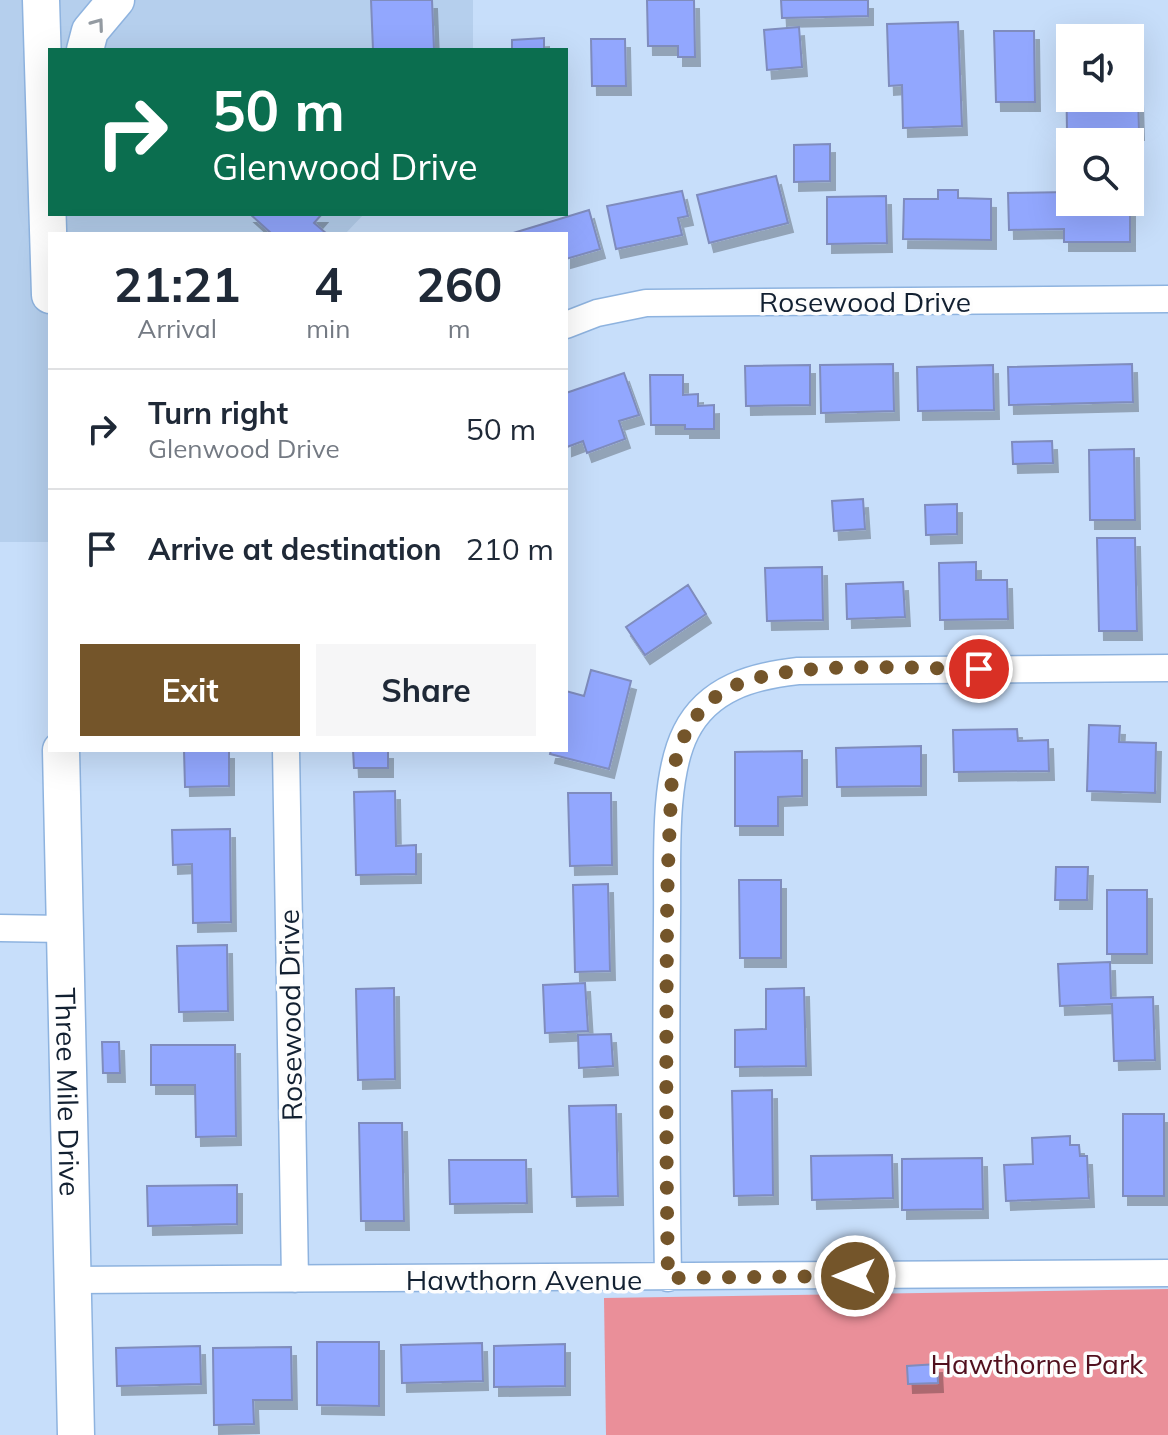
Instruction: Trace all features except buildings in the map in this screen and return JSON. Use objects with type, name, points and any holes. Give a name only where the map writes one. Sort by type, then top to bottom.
[{"type":"main road","points":[[41,0],[48,191]]},
{"type":"main road","points":[[86,48],[90,31],[116,0]]},
{"type":"main road","name":"Three Mile Drive","points":[[61,752],[76,1435]]},
{"type":"street","name":"Rosewood Drive","points":[[568,324],[597,313],[646,303],[1168,299]]},
{"type":"street","points":[[668,1278],[665,1050],[672,781],[686,731],[701,710],[721,693],[745,681],[798,671],[1168,668]]},
{"type":"street","name":"Rosewood Drive","points":[[286,752],[295,1279]]},
{"type":"street","points":[[0,928],[64,929]]},
{"type":"street","name":"Hawthorn Avenue","points":[[73,1280],[1168,1273]]},
{"type":"shaded area","points":[[0,0],[473,0],[473,48],[48,48],[48,216],[362,216],[347,232],[48,232],[48,542],[0,542]]},
{"type":"green space","name":"Hawthorne Park","points":[[1168,1289],[1168,1435],[606,1435],[604,1298]]},
{"type":"route","points":[[855,1276],[668,1278],[665,1050],[668,865],[672,781],[677,755],[686,731],[701,710],[721,693],[745,681],[771,674],[856,668],[979,669]]}]
